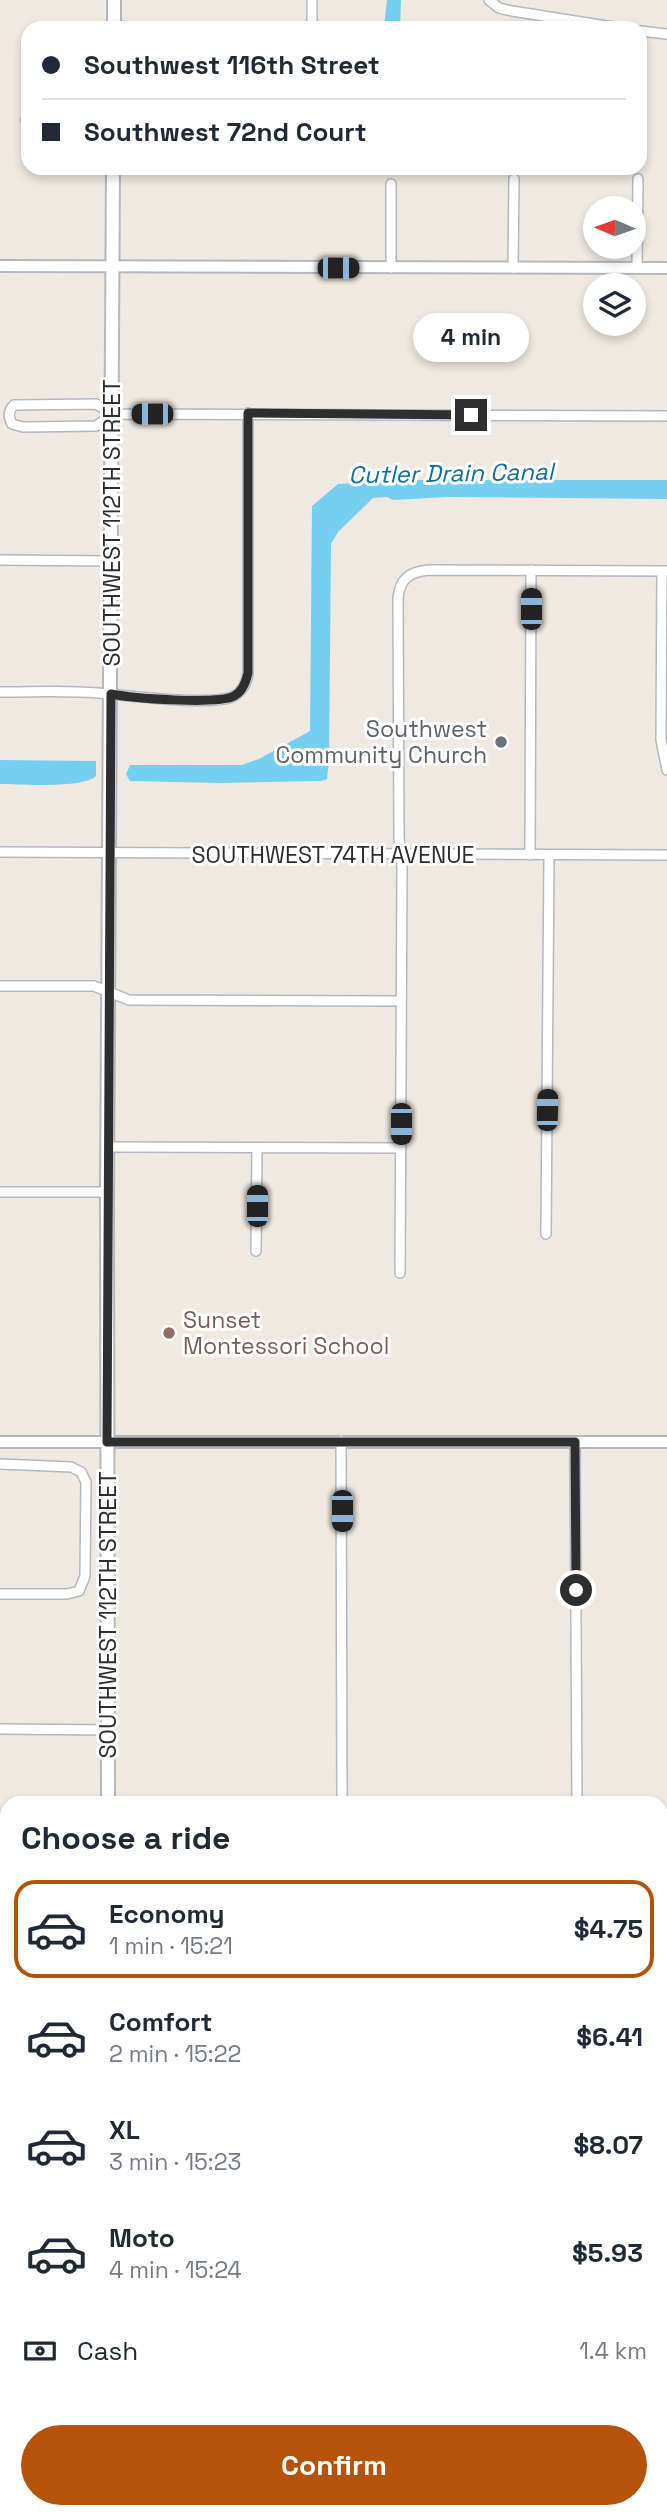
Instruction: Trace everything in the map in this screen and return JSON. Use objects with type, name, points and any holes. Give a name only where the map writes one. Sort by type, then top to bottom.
[{"type":"main road","points":[[114,0],[114,21]]},
{"type":"main road","name":"SOUTHWEST 112TH STREET","points":[[108,1796],[107,1192],[113,175]]},
{"type":"street","points":[[312,0],[312,21]]},
{"type":"street","points":[[490,1],[499,8],[573,21]]},
{"type":"street","points":[[647,32],[667,34]]},
{"type":"street","points":[[513,268],[514,179]]},
{"type":"street","points":[[637,268],[638,179]]},
{"type":"street","points":[[391,184],[391,268]]},
{"type":"street","points":[[0,266],[667,268]]},
{"type":"street","points":[[113,414],[96,426],[23,427],[12,424],[9,419],[14,405],[26,404],[96,404],[113,414],[667,416]]},
{"type":"street","points":[[0,692],[208,699],[234,696],[244,685],[248,673],[248,413]]},
{"type":"street","points":[[0,560],[112,561]]},
{"type":"street","points":[[400,1273],[398,598],[401,583],[411,573],[428,570],[665,571],[662,740],[667,769]]},
{"type":"street","points":[[530,855],[531,570]]},
{"type":"street","name":"SOUTHWEST 74TH AVENUE","points":[[0,852],[667,855]]},
{"type":"street","points":[[546,1234],[549,856]]},
{"type":"street","points":[[0,986],[94,986],[130,1000],[401,1001]]},
{"type":"street","points":[[108,1147],[401,1148]]},
{"type":"street","points":[[256,1251],[257,1147]]},
{"type":"street","points":[[0,1192],[107,1192]]},
{"type":"street","points":[[341,1441],[342,1796]]},
{"type":"street","points":[[0,1442],[667,1442]]},
{"type":"street","points":[[575,1442],[577,1796]]},
{"type":"street","points":[[0,1464],[71,1467],[81,1472],[86,1482],[85,1576],[79,1591],[67,1594],[0,1594]]},
{"type":"street","points":[[0,1729],[108,1730]]},
{"type":"water","points":[[387,0],[401,0],[400,21],[385,21]]},
{"type":"water","points":[[420,480],[667,480],[667,499],[373,498],[338,532],[331,544],[327,779],[220,783],[130,781],[126,774],[130,765],[242,765],[259,759],[310,731],[312,506],[338,484]]},
{"type":"water","points":[[0,760],[96,761],[96,776],[78,783],[0,784]]},
{"type":"place","name":"Southwest Community Church","points":[[501,742]]},
{"type":"place","name":"Sunset Montessori School","points":[[169,1333]]},
{"type":"route","points":[[471,415],[248,413],[247,679],[234,696],[218,699],[130,697],[111,694],[107,1442],[575,1442],[576,1590]]},
{"type":"water label","name":"Cutler Drain Canal","points":[[451,473]]}]
